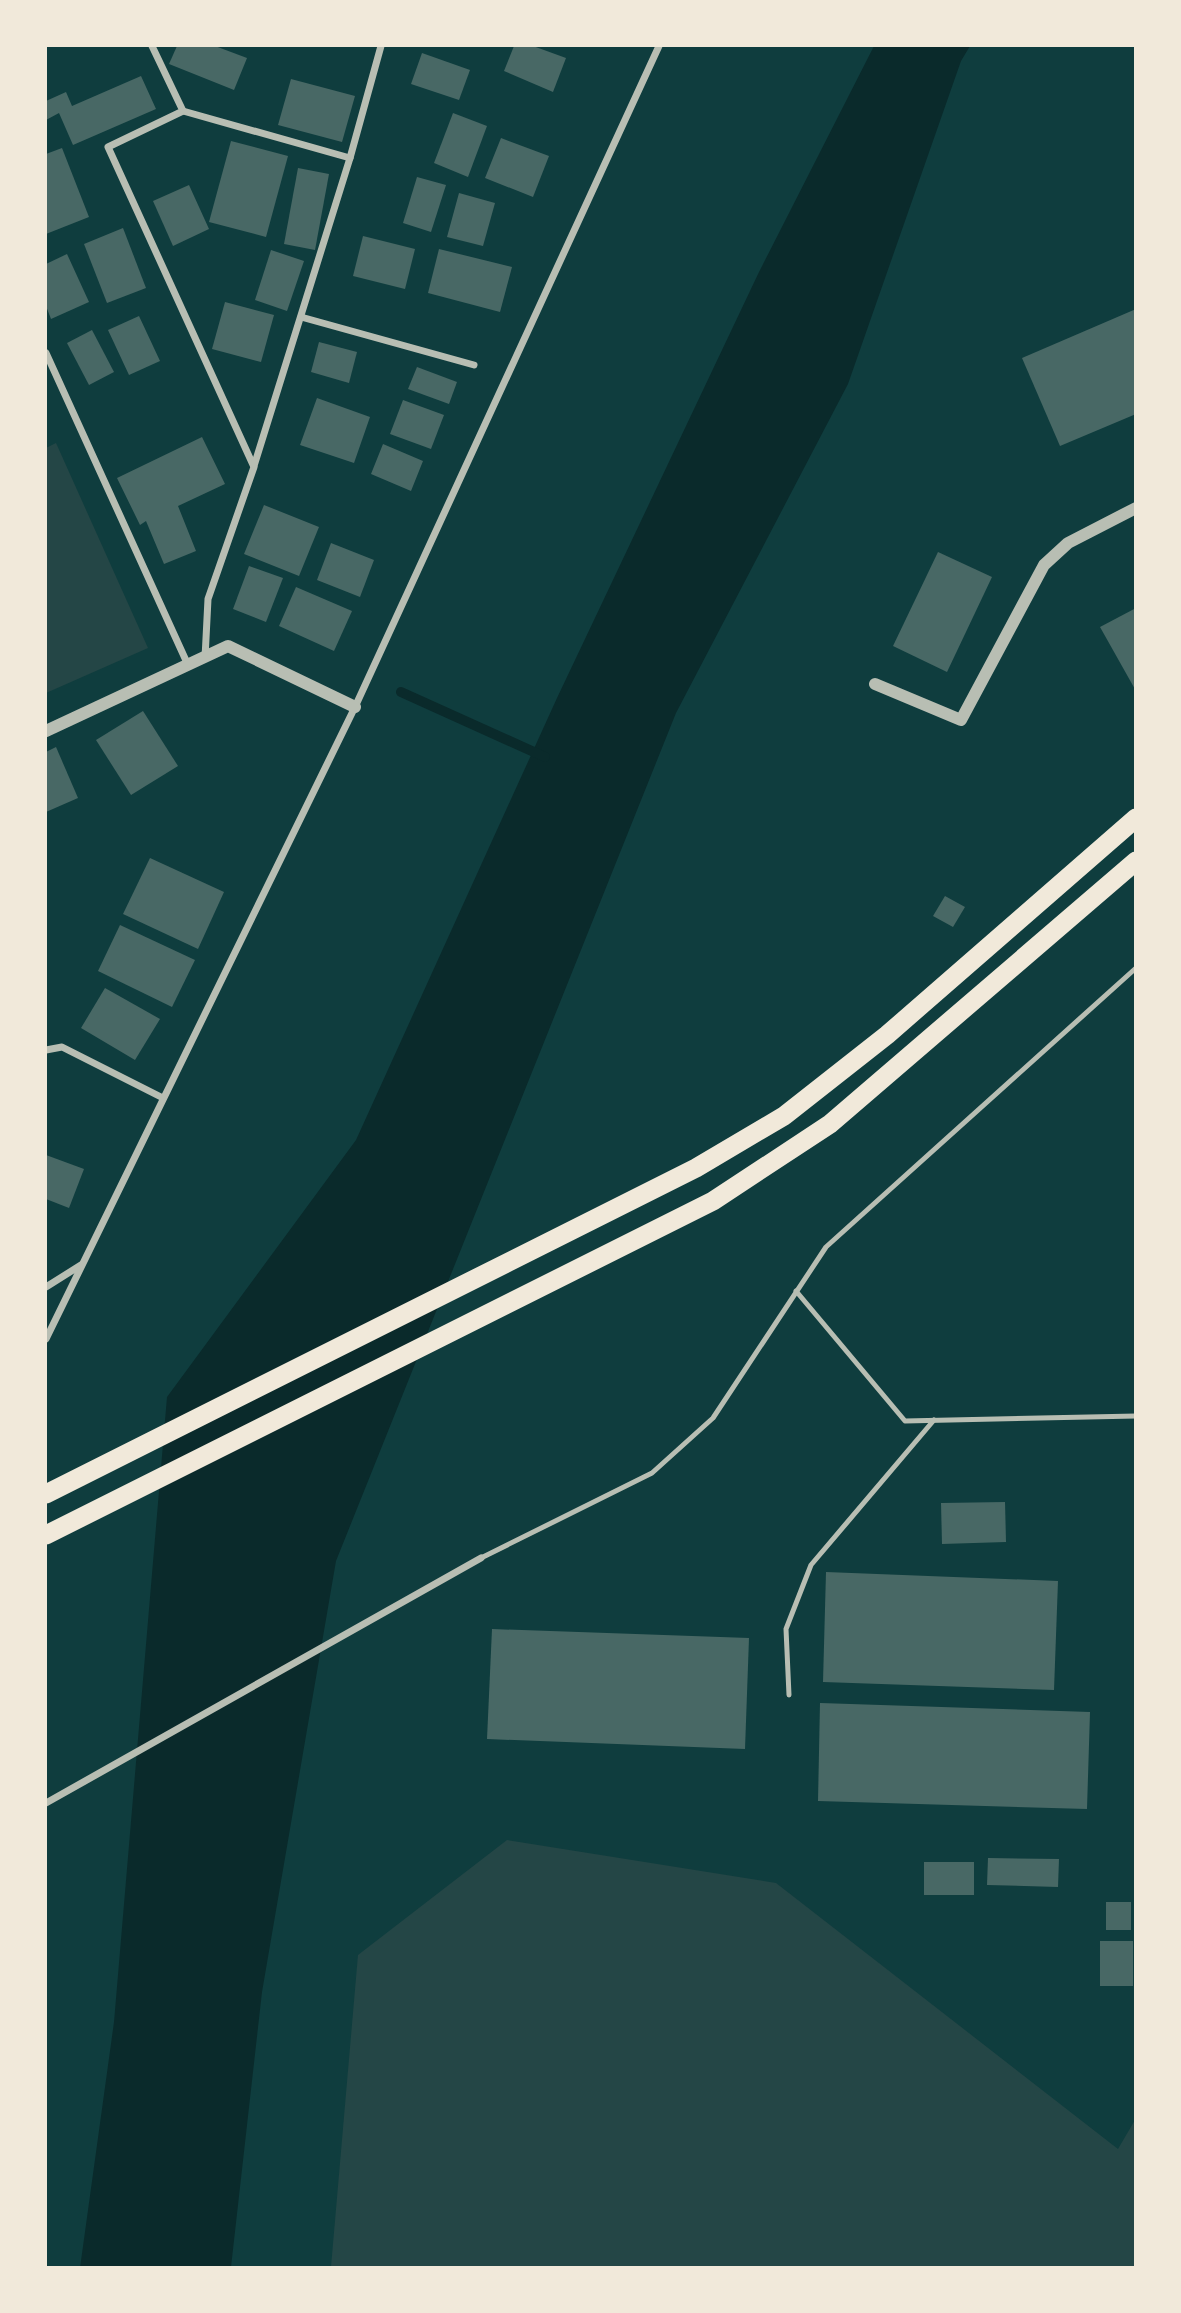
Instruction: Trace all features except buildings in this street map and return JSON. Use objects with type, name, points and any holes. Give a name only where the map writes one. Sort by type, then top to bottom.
[{"type":"highway","points":[[46,1494],[696,1168],[784,1116],[887,1035],[1136,818]]},
{"type":"highway","points":[[46,1535],[713,1201],[830,1125],[1136,860]]},
{"type":"street","points":[[152,46],[183,111]]},
{"type":"street","points":[[205,658],[208,598],[254,467],[350,158],[381,46]]},
{"type":"street","points":[[46,1339],[355,707],[659,46]]},
{"type":"street","points":[[254,467],[108,147],[183,111],[350,158]]},
{"type":"street","points":[[300,317],[474,365]]},
{"type":"street","points":[[46,353],[188,665]]},
{"type":"street","points":[[875,684],[961,720],[1044,565],[1068,543],[1136,508]]},
{"type":"street","points":[[46,731],[228,646],[355,707]]},
{"type":"street","points":[[46,1050],[62,1047],[163,1098]]},
{"type":"street","points":[[46,1287],[82,1264]]},
{"type":"street","points":[[46,1804],[481,1558]]},
{"type":"lane","points":[[481,1558],[652,1473],[713,1418],[826,1247],[1136,968]]},
{"type":"lane","points":[[796,1291],[905,1421],[1136,1416]]},
{"type":"lane","points":[[789,1695],[786,1629],[811,1565],[934,1420]]},
{"type":"shaded area","points":[[874,46],[970,46],[961,61],[848,384],[676,713],[336,1561],[262,1992],[231,2267],[80,2268],[114,2022],[167,1397],[356,1140],[557,698],[759,272]]},
{"type":"shaded area","points":[[56,443],[148,648],[46,693],[46,448]]},
{"type":"shaded area","points":[[507,1840],[776,1883],[1118,2149],[1135,2120],[1135,2267],[331,2267],[358,1955]]},
{"type":"waterway","points":[[401,692],[545,757]]}]
